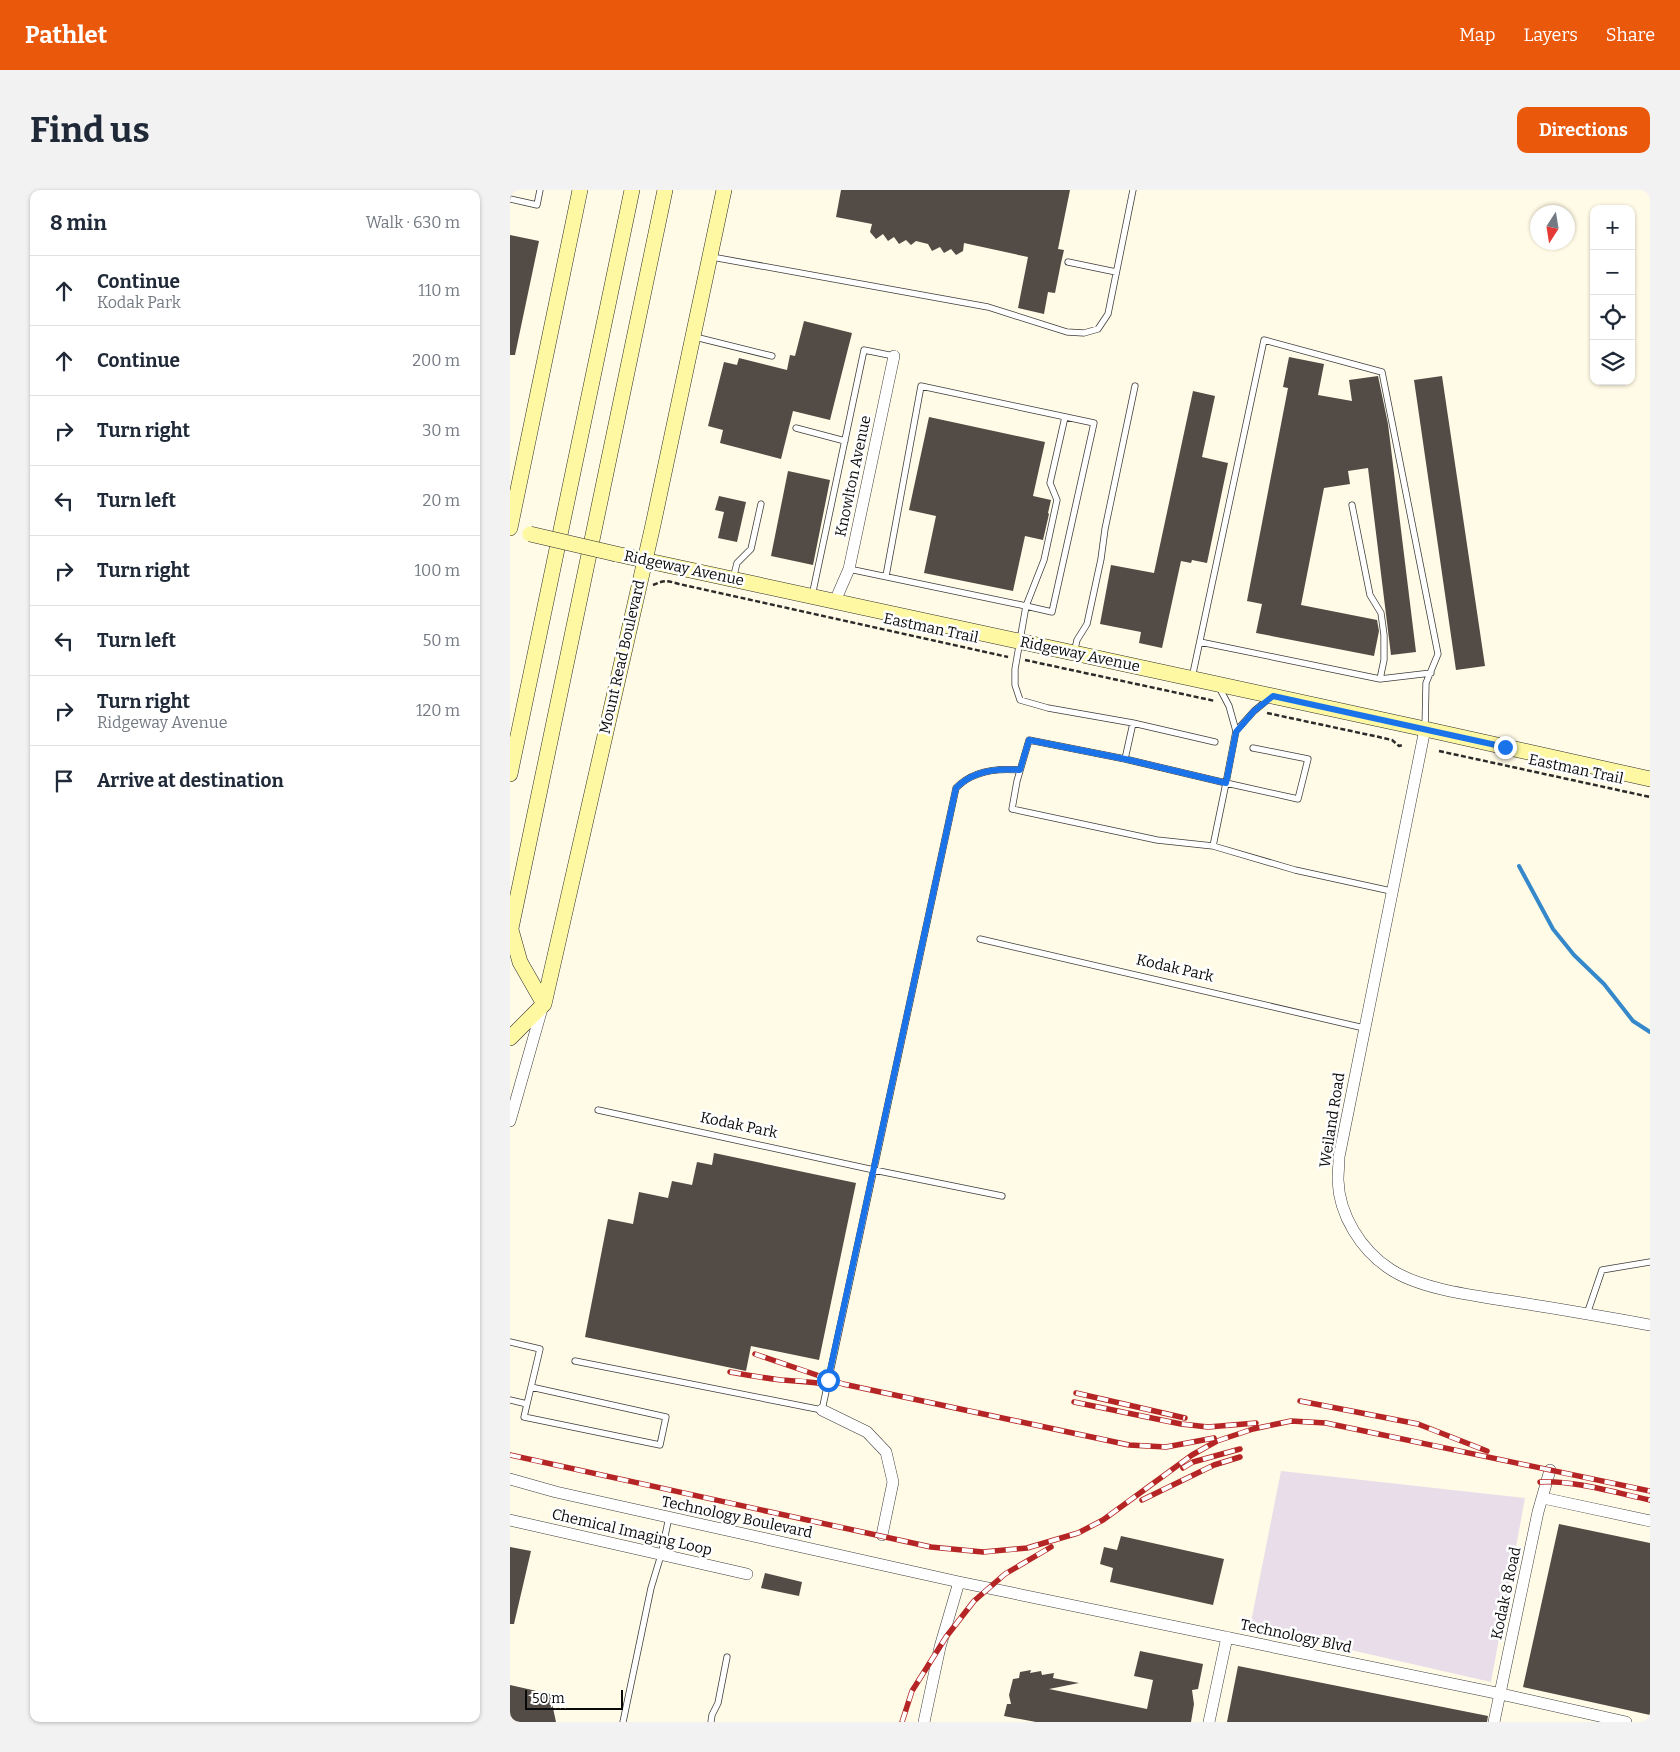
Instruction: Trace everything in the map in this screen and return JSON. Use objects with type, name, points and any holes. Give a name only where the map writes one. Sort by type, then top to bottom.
[{"type":"main road","points":[[510,529],[580,190]]},
{"type":"main road","points":[[510,774],[632,190]]},
{"type":"main road","points":[[510,1038],[544,1004],[520,962],[510,932],[665,190]]},
{"type":"main road","name":"Mount Read Boulevard","points":[[544,1004],[639,582],[724,190]]},
{"type":"main road","name":"Ridgeway Avenue","points":[[510,529],[616,554],[1650,779]]},
{"type":"street","name":"Knowlton Avenue","points":[[835,601],[849,568],[894,356]]},
{"type":"street","name":"Weiland Road","points":[[1425,729],[1339,1157],[1338,1182],[1351,1226],[1359,1240],[1374,1257],[1391,1270],[1419,1283],[1464,1293],[1650,1326]]},
{"type":"street","name":"Mount Read Boulevard","points":[[510,1121],[544,1004]]},
{"type":"street","points":[[822,1410],[867,1432],[886,1452],[893,1482],[882,1535]]},
{"type":"street","name":"Kodak 8 Road","points":[[1501,1694],[1538,1512],[1550,1470]]},
{"type":"street","name":"Technology Boulevard","points":[[510,1479],[556,1492],[959,1582]]},
{"type":"street","points":[[1543,1498],[1650,1521]]},
{"type":"street","name":"Chemical Imaging Loop","points":[[510,1520],[746,1574]]},
{"type":"street","points":[[924,1722],[940,1647],[959,1582]]},
{"type":"street","name":"Technology Blvd","points":[[959,1582],[1501,1694],[1626,1722]]},
{"type":"street","points":[[1209,1722],[1227,1637]]},
{"type":"street","points":[[1494,1722],[1501,1694]]},
{"type":"lane","points":[[510,199],[537,205],[540,190]]},
{"type":"lane","points":[[710,256],[988,307],[1067,332],[1084,333],[1098,329],[1108,314],[1133,190]]},
{"type":"lane","points":[[1068,262],[1116,272]]},
{"type":"lane","points":[[693,337],[772,356]]},
{"type":"lane","points":[[1192,678],[1264,340],[1382,372],[1438,654],[1426,684],[1425,729]]},
{"type":"lane","points":[[812,596],[864,350],[894,356]]},
{"type":"lane","points":[[849,568],[1052,612],[1094,423],[921,386],[886,576]]},
{"type":"lane","points":[[1074,653],[1077,640],[1087,624],[1135,386]]},
{"type":"lane","points":[[1065,417],[1050,483],[1057,500],[1044,560],[1026,606],[1014,685],[1020,700],[1048,708],[1133,723],[1215,742]]},
{"type":"lane","points":[[796,428],[845,441]]},
{"type":"lane","points":[[733,579],[737,563],[751,550],[760,504]]},
{"type":"lane","points":[[1352,505],[1370,595],[1381,613],[1384,635],[1384,660],[1380,679]]},
{"type":"lane","points":[[1200,642],[1380,679],[1430,673]]},
{"type":"lane","points":[[1213,846],[1236,732],[1229,706],[1217,684]]},
{"type":"lane","points":[[1236,732],[1254,711],[1273,696]]},
{"type":"lane","points":[[1125,759],[1133,723]]},
{"type":"lane","points":[[1253,748],[1308,759],[1298,799],[1125,759],[1029,740],[1020,770],[1012,809],[1157,840],[1213,846],[1295,870],[1391,891]]},
{"type":"lane","points":[[575,1361],[822,1410],[956,788],[971,777],[986,772],[1005,769],[1020,770]]},
{"type":"lane","name":"Kodak Park","points":[[980,938],[1364,1028]]},
{"type":"lane","name":"Kodak Park","points":[[598,1110],[1002,1196]]},
{"type":"lane","points":[[1587,1314],[1602,1270],[1650,1262]]},
{"type":"lane","points":[[510,1342],[540,1348],[524,1417],[660,1445],[666,1417],[531,1387]]},
{"type":"lane","points":[[510,1400],[527,1404]]},
{"type":"lane","points":[[623,1722],[651,1588],[661,1555],[669,1517]]},
{"type":"lane","points":[[711,1722],[718,1703],[727,1656]]},
{"type":"path","name":"Eastman Trail","points":[[639,582],[654,585],[662,580],[667,580],[1219,702]]},
{"type":"path","points":[[1263,712],[1392,740],[1399,746],[1403,745]]},
{"type":"path","name":"Eastman Trail","points":[[1439,751],[1650,796]]},
{"type":"shaded area","points":[[1281,1471],[1525,1498],[1491,1682],[1250,1627]]},
{"type":"building","points":[[841,190],[1070,190],[1058,249],[1064,250],[1055,293],[1048,292],[1044,314],[1018,308],[1028,257],[964,243],[963,251],[956,255],[951,249],[944,253],[940,247],[932,251],[928,244],[916,241],[911,245],[906,240],[899,244],[894,237],[888,241],[883,234],[876,239],[870,232],[872,224],[836,217]]},
{"type":"building","points":[[510,235],[539,241],[515,355],[510,355]]},
{"type":"building","points":[[804,321],[852,333],[830,420],[793,411],[781,459],[720,443],[723,430],[708,426],[724,362],[737,365],[739,358],[787,370],[790,355],[795,356]]},
{"type":"building","points":[[1289,357],[1324,364],[1318,395],[1352,401],[1349,380],[1378,376],[1388,424],[1416,652],[1391,655],[1368,468],[1348,471],[1350,484],[1324,488],[1301,605],[1377,620],[1379,631],[1374,656],[1256,633],[1262,604],[1247,601],[1288,388],[1283,387]]},
{"type":"building","points":[[1442,376],[1485,666],[1456,670],[1414,380]]},
{"type":"building","points":[[1193,391],[1215,396],[1202,457],[1228,463],[1207,563],[1192,560],[1191,563],[1181,561],[1162,648],[1139,643],[1141,632],[1100,624],[1111,565],[1154,573]]},
{"type":"building","points":[[929,417],[1045,442],[1033,496],[1051,500],[1049,514],[1043,540],[1025,536],[1013,591],[924,573],[936,516],[909,510]]},
{"type":"building","points":[[788,471],[830,480],[813,565],[771,556]]},
{"type":"building","points":[[719,496],[746,502],[737,542],[718,538],[724,512],[715,510]]},
{"type":"building","points":[[714,1153],[856,1183],[819,1360],[751,1346],[746,1371],[585,1337],[608,1219],[633,1224],[639,1192],[668,1198],[672,1181],[692,1185],[697,1162],[712,1165]]},
{"type":"building","points":[[1559,1524],[1650,1543],[1650,1715],[1523,1687]]},
{"type":"building","points":[[1121,1536],[1224,1559],[1213,1605],[1110,1582],[1113,1568],[1100,1564],[1104,1547],[1117,1550]]},
{"type":"building","points":[[510,1547],[531,1551],[514,1624],[510,1624]]},
{"type":"building","points":[[765,1573],[802,1582],[799,1596],[761,1588]]},
{"type":"building","points":[[1140,1651],[1203,1664],[1198,1689],[1192,1690],[1194,1704],[1191,1722],[1036,1722],[1004,1716],[1007,1704],[1011,1704],[1009,1695],[1013,1679],[1019,1678],[1020,1672],[1031,1670],[1030,1673],[1041,1671],[1042,1675],[1054,1673],[1053,1678],[1079,1683],[1049,1689],[1147,1709],[1153,1680],[1134,1676]]},
{"type":"building","points":[[1238,1666],[1488,1716],[1487,1722],[1227,1722]]},
{"type":"building","points":[[510,1685],[550,1694],[556,1722],[510,1722]]},
{"type":"waterway","points":[[1519,866],[1553,929],[1574,955],[1604,984],[1633,1021],[1650,1032]]},
{"type":"railway","points":[[755,1354],[843,1384],[1129,1445],[1166,1447],[1214,1438]]},
{"type":"railway","points":[[730,1372],[824,1384]]},
{"type":"railway","points":[[1076,1393],[1185,1418]]},
{"type":"railway","points":[[1300,1401],[1418,1424],[1487,1451]]},
{"type":"railway","points":[[1074,1402],[1181,1424],[1208,1427],[1256,1423]]},
{"type":"railway","points":[[510,1455],[931,1547],[983,1552],[1027,1548],[1078,1533],[1103,1520],[1192,1455],[1217,1441],[1253,1429],[1291,1421],[1326,1423],[1650,1491]]},
{"type":"railway","points":[[1183,1468],[1193,1462],[1240,1449]]},
{"type":"railway","points":[[1142,1500],[1214,1465],[1240,1457]]},
{"type":"railway","points":[[1540,1482],[1581,1485],[1650,1500]]},
{"type":"railway","points":[[902,1722],[912,1691],[946,1637],[974,1601],[1005,1574],[1051,1547]]},
{"type":"route","points":[[828,1380],[956,788],[961,782],[986,772],[1005,769],[1020,770],[1029,740],[1125,759],[1226,783],[1236,732],[1254,711],[1273,696],[1505,747]]}]
